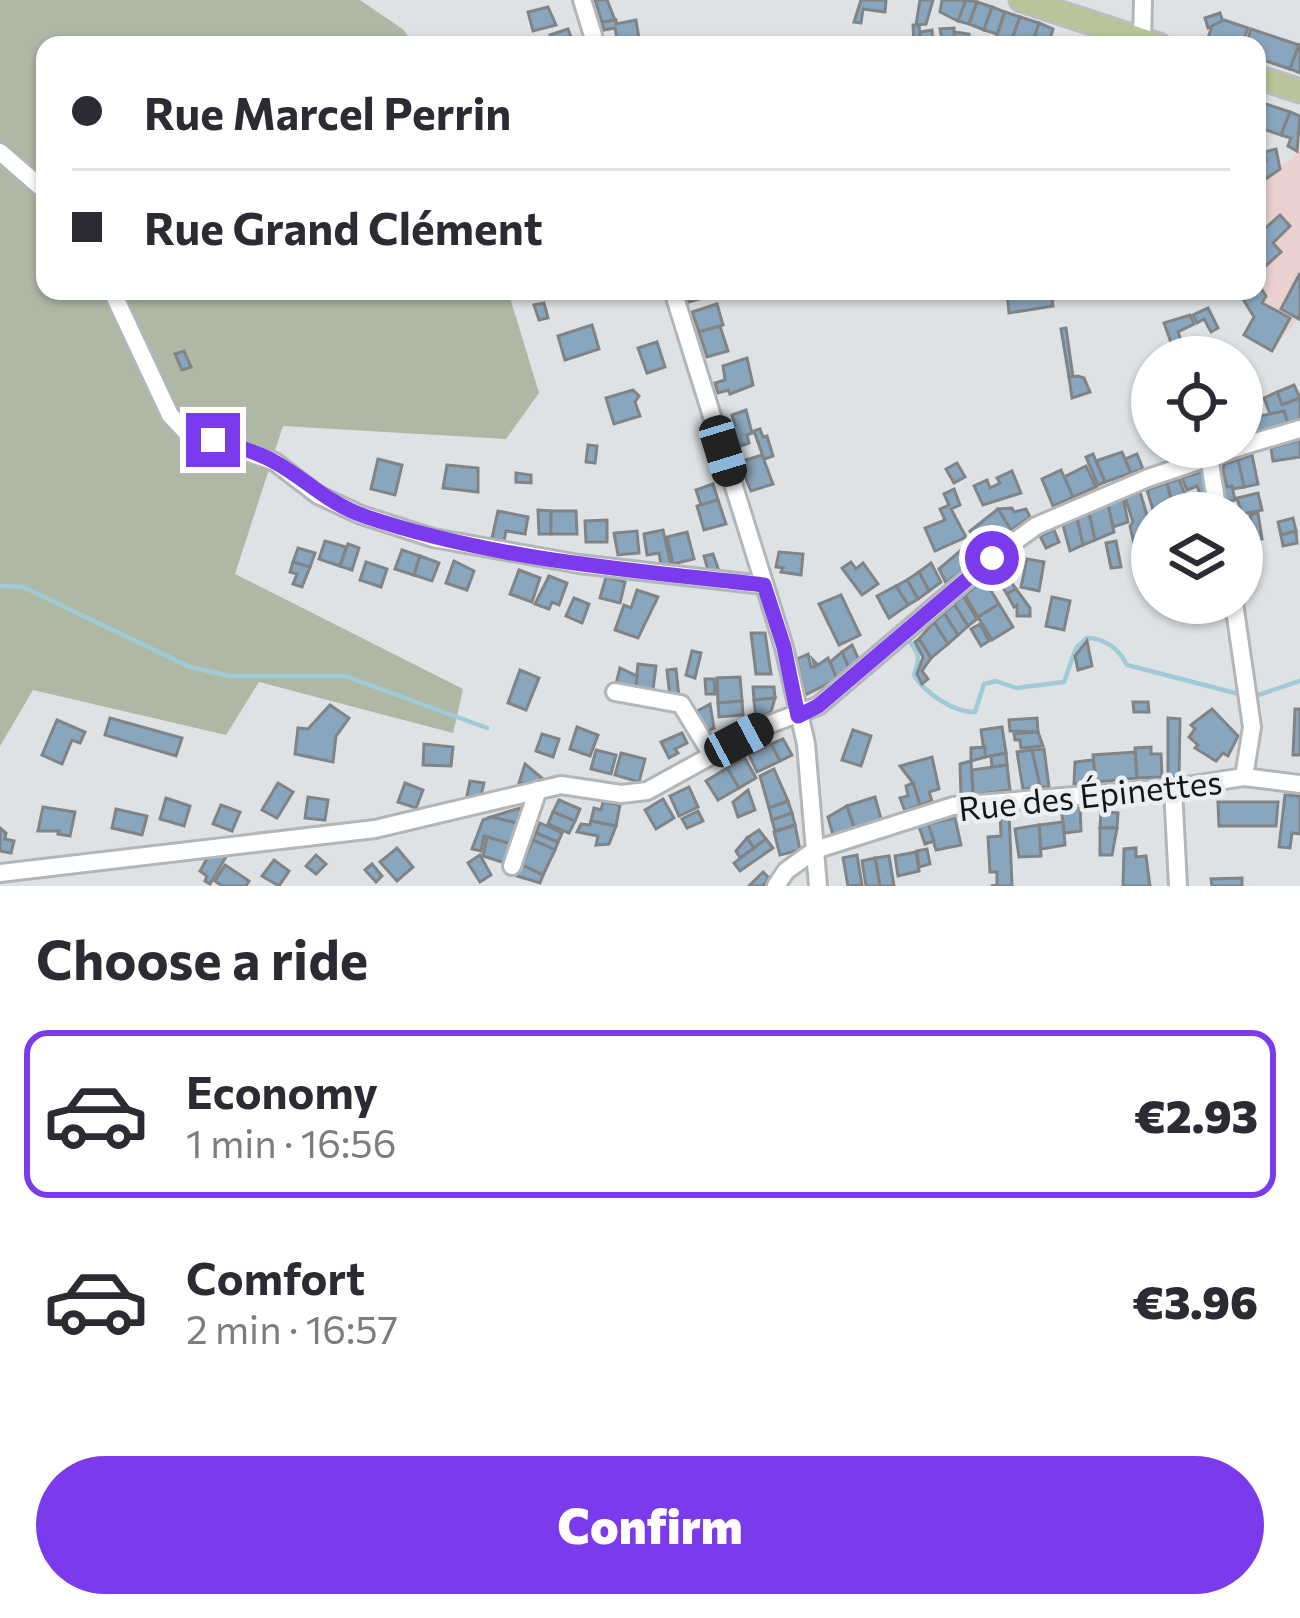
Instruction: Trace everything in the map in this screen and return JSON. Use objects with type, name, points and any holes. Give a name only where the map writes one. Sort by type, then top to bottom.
[{"type":"main road","points":[[1021,0],[1132,36]]},
{"type":"main road","points":[[1266,80],[1300,92]]},
{"type":"street","points":[[583,0],[593,36]]},
{"type":"street","points":[[1142,0],[1150,36]]},
{"type":"street","points":[[0,152],[36,183]]},
{"type":"street","points":[[116,300],[170,415],[186,432],[275,462],[318,495],[361,515],[434,538],[580,564],[764,585]]},
{"type":"street","points":[[676,300],[784,647],[812,790],[818,886]]},
{"type":"street","points":[[1263,440],[1300,428]]},
{"type":"street","points":[[0,873],[375,830],[561,785],[620,794],[647,791],[765,726],[818,706],[1036,526],[1177,468]]},
{"type":"street","points":[[1238,624],[1252,728],[1244,777]]},
{"type":"street","points":[[615,692],[681,704],[712,754]]},
{"type":"street","name":"Rue des Épinettes","points":[[814,850],[953,806],[1173,788],[1244,777],[1300,784]]},
{"type":"street","points":[[1173,788],[1178,886]]},
{"type":"street","points":[[512,866],[538,790]]},
{"type":"street","points":[[776,886],[786,871],[814,850]]},
{"type":"shaded area","points":[[1300,145],[1300,316],[1272,351],[1263,346],[1263,336],[1244,335],[1254,317],[1256,300],[1266,300],[1266,178],[1292,159]]},
{"type":"green space","points":[[0,0],[360,0],[408,36],[36,36],[36,300],[511,300],[539,393],[506,439],[283,426],[235,574],[463,689],[453,733],[259,682],[226,735],[33,690],[0,746]]},
{"type":"building","points":[[595,0],[607,0],[615,20],[602,22]]},
{"type":"building","points":[[861,0],[886,0],[885,12],[863,9],[861,23],[854,22]]},
{"type":"building","points":[[920,0],[933,0],[926,24],[916,25]]},
{"type":"building","points":[[942,0],[966,0],[958,21],[940,12]]},
{"type":"building","points":[[966,0],[977,2],[969,24],[958,21]]},
{"type":"building","points":[[977,2],[992,7],[984,30],[969,24]]},
{"type":"building","points":[[548,7],[556,25],[533,31],[528,12]]},
{"type":"building","points":[[992,7],[1005,12],[997,34],[984,30]]},
{"type":"building","points":[[1005,12],[1020,17],[1013,36],[997,36]]},
{"type":"building","points":[[1220,13],[1223,22],[1208,28],[1205,18]]},
{"type":"building","points":[[1020,17],[1039,23],[1035,36],[1013,36]]},
{"type":"building","points":[[636,20],[639,36],[616,36],[615,28],[604,30],[602,22]]},
{"type":"building","points":[[1224,20],[1248,28],[1245,36],[1209,36],[1212,26]]},
{"type":"building","points":[[1039,23],[1053,29],[1051,36],[1035,36]]},
{"type":"building","points":[[954,28],[954,36],[941,36],[940,29]]},
{"type":"building","points":[[1251,29],[1299,45],[1290,69],[1266,61],[1266,36],[1249,36]]},
{"type":"building","points":[[1300,46],[1300,73],[1290,69]]},
{"type":"building","points":[[1266,104],[1290,112],[1281,135],[1266,130]]},
{"type":"building","points":[[1290,112],[1300,116],[1297,151],[1288,146],[1291,138],[1281,135]]},
{"type":"building","points":[[1276,149],[1280,169],[1266,179],[1266,161],[1266,152]]},
{"type":"building","points":[[1280,215],[1290,226],[1273,243],[1281,252],[1266,266],[1266,228]]},
{"type":"building","points":[[1300,273],[1300,316],[1299,319],[1281,309]]},
{"type":"building","points":[[1008,300],[1052,300],[1053,306],[1009,313]]},
{"type":"building","points":[[1244,300],[1264,300],[1290,318],[1272,351],[1263,346],[1263,336],[1244,335],[1254,317]]},
{"type":"building","points":[[544,303],[548,318],[539,320],[534,305]]},
{"type":"building","points":[[717,304],[723,325],[699,332],[692,312]]},
{"type":"building","points":[[1208,308],[1218,328],[1211,332],[1204,319],[1197,323],[1193,315]]},
{"type":"building","points":[[1190,315],[1194,324],[1178,332],[1179,336],[1169,336],[1164,323]]},
{"type":"building","points":[[592,325],[599,349],[565,360],[558,336]]},
{"type":"building","points":[[720,326],[728,351],[707,357],[699,332]]},
{"type":"building","points":[[1066,328],[1073,377],[1069,377],[1061,329]]},
{"type":"building","points":[[657,342],[665,367],[647,373],[638,348]]},
{"type":"building","points":[[184,351],[191,367],[182,370],[175,354]]},
{"type":"building","points":[[747,358],[753,385],[730,394],[728,390],[718,393],[715,383],[725,380],[723,366]]},
{"type":"building","points":[[1078,376],[1090,392],[1072,398],[1069,377]]},
{"type":"building","points":[[1294,385],[1300,398],[1282,405],[1277,392]]},
{"type":"building","points":[[633,390],[639,396],[635,402],[640,416],[614,424],[606,398]]},
{"type":"building","points":[[1277,392],[1282,405],[1300,398],[1300,419],[1288,424],[1284,411],[1270,414],[1264,398]]},
{"type":"building","points":[[746,410],[752,433],[747,435],[749,443],[735,448],[729,428],[735,426],[732,415]]},
{"type":"building","points":[[1284,411],[1288,424],[1263,430],[1263,415]]},
{"type":"building","points":[[760,429],[773,456],[764,459],[754,431]]},
{"type":"building","points":[[1300,440],[1300,457],[1273,461],[1271,448]]},
{"type":"building","points":[[588,445],[597,446],[595,463],[586,462]]},
{"type":"building","points":[[1122,452],[1131,473],[1105,482],[1096,461]]},
{"type":"building","points":[[1093,454],[1105,482],[1098,485],[1086,457]]},
{"type":"building","points":[[762,455],[773,484],[751,491],[739,462]]},
{"type":"building","points":[[378,459],[402,465],[395,495],[371,489]]},
{"type":"building","points":[[957,463],[965,477],[954,483],[946,469]]},
{"type":"building","points":[[447,465],[478,468],[478,492],[443,488]]},
{"type":"building","points":[[1086,466],[1096,487],[1073,497],[1064,477]]},
{"type":"building","points":[[1240,468],[1255,468],[1258,484],[1244,487]]},
{"type":"building","points":[[1240,468],[1244,487],[1227,487],[1223,471]]},
{"type":"building","points":[[1061,470],[1073,497],[1053,506],[1042,479]]},
{"type":"building","points":[[1206,470],[1211,492],[1199,492],[1197,486],[1187,490],[1182,478]]},
{"type":"building","points":[[1012,471],[1021,493],[983,505],[974,486],[987,480],[990,488],[1000,483],[997,478]]},
{"type":"building","points":[[516,473],[531,475],[531,483],[516,482]]},
{"type":"building","points":[[1179,479],[1184,492],[1169,492],[1167,483]]},
{"type":"building","points":[[1225,479],[1233,492],[1217,492],[1215,482]]},
{"type":"building","points":[[1167,483],[1169,492],[1148,492]]},
{"type":"building","points":[[713,484],[718,500],[701,505],[696,490]]},
{"type":"building","points":[[954,489],[960,505],[951,509],[966,537],[935,551],[925,528],[945,520],[940,509],[949,505],[944,494]]},
{"type":"building","points":[[1123,498],[1128,522],[1113,527],[1108,505]]},
{"type":"building","points":[[718,500],[726,524],[704,530],[697,506]]},
{"type":"building","points":[[1108,505],[1114,532],[1095,540],[1089,513]]},
{"type":"building","points":[[998,509],[1014,512],[1026,509],[1030,517],[1011,530]]},
{"type":"building","points":[[998,509],[1011,530],[984,552],[970,531]]},
{"type":"building","points":[[538,510],[551,511],[551,534],[539,534]]},
{"type":"building","points":[[498,511],[528,517],[525,534],[506,531],[504,541],[492,538]]},
{"type":"building","points":[[551,511],[576,511],[577,534],[551,534]]},
{"type":"building","points":[[1089,513],[1095,540],[1083,545],[1077,519]]},
{"type":"building","points":[[1293,518],[1296,531],[1281,535],[1278,522]]},
{"type":"building","points":[[1077,519],[1083,545],[1070,551],[1063,525]]},
{"type":"building","points":[[607,520],[607,542],[586,542],[585,521]]},
{"type":"building","points":[[663,530],[671,565],[661,564],[659,553],[647,555],[644,534]]},
{"type":"building","points":[[1054,530],[1059,542],[1046,548],[1040,536]]},
{"type":"building","points":[[637,531],[639,553],[618,555],[614,533]]},
{"type":"building","points":[[1296,531],[1297,543],[1283,546],[1281,535]]},
{"type":"building","points":[[687,532],[694,559],[673,564],[667,537]]},
{"type":"building","points":[[325,541],[346,547],[340,566],[319,559]]},
{"type":"building","points":[[972,541],[981,555],[946,583],[939,569]]},
{"type":"building","points":[[1116,541],[1121,567],[1111,568],[1106,543]]},
{"type":"building","points":[[348,544],[359,548],[352,570],[340,566]]},
{"type":"building","points":[[298,548],[315,553],[310,567],[293,562]]},
{"type":"building","points":[[402,550],[420,556],[414,575],[395,569]]},
{"type":"building","points":[[779,552],[803,554],[801,575],[776,567]]},
{"type":"building","points":[[713,554],[719,571],[708,570],[704,556]]},
{"type":"building","points":[[420,556],[439,563],[432,581],[414,575]]},
{"type":"building","points":[[1027,559],[1044,562],[1039,591],[1021,587]]},
{"type":"building","points":[[454,561],[474,571],[467,590],[446,583]]},
{"type":"building","points":[[293,562],[310,567],[302,587],[293,584],[297,574],[290,572]]},
{"type":"building","points":[[366,562],[387,569],[381,587],[360,580]]},
{"type":"building","points":[[851,562],[856,569],[863,563],[878,584],[862,595],[842,568]]},
{"type":"building","points":[[931,563],[941,582],[929,591],[919,572]]},
{"type":"building","points":[[519,570],[540,578],[532,602],[510,594]]},
{"type":"building","points":[[919,572],[929,591],[918,599],[907,580]]},
{"type":"building","points":[[549,576],[567,583],[559,605],[552,602],[549,609],[535,604]]},
{"type":"building","points":[[606,577],[625,582],[620,603],[600,598]]},
{"type":"building","points":[[1008,578],[1016,589],[1007,594],[1000,583]]},
{"type":"building","points":[[984,579],[999,604],[978,617],[965,595]]},
{"type":"building","points":[[907,580],[918,599],[908,605],[896,586]]},
{"type":"building","points":[[896,586],[908,605],[889,618],[877,596]]},
{"type":"building","points":[[1016,589],[1030,608],[1030,616],[1017,616],[1017,605],[1007,594]]},
{"type":"building","points":[[637,590],[658,597],[638,638],[615,630],[624,605],[631,608]]},
{"type":"building","points":[[841,595],[860,635],[839,645],[819,604]]},
{"type":"building","points":[[963,596],[977,619],[968,626],[954,604]]},
{"type":"building","points":[[1052,597],[1070,601],[1064,630],[1046,626]]},
{"type":"building","points":[[574,598],[589,604],[582,623],[566,616]]},
{"type":"building","points":[[954,604],[968,626],[958,635],[944,613]]},
{"type":"building","points":[[999,604],[1013,627],[992,640],[978,617]]},
{"type":"building","points":[[944,613],[958,635],[948,644],[934,622]]},
{"type":"building","points":[[934,622],[948,644],[931,658],[919,639]]},
{"type":"building","points":[[980,624],[989,641],[981,646],[971,629]]},
{"type":"building","points":[[751,633],[765,633],[771,674],[756,674]]},
{"type":"building","points":[[919,639],[931,658],[922,671],[928,679],[922,684],[917,674],[923,657],[915,642]]},
{"type":"building","points":[[1087,641],[1092,666],[1078,670],[1075,656]]},
{"type":"building","points":[[852,645],[859,660],[849,668],[842,652]]},
{"type":"building","points":[[692,651],[701,653],[695,678],[686,675]]},
{"type":"building","points":[[842,652],[849,668],[837,679],[830,662]]},
{"type":"building","points":[[808,654],[811,667],[815,667],[813,660],[818,665],[828,658],[837,679],[805,695],[797,659]]},
{"type":"building","points":[[638,664],[656,666],[652,697],[635,693]]},
{"type":"building","points":[[620,668],[637,676],[635,693],[615,688]]},
{"type":"building","points":[[676,669],[679,697],[670,697],[667,670]]},
{"type":"building","points":[[520,670],[539,678],[526,710],[508,703]]},
{"type":"building","points":[[740,677],[742,701],[718,703],[717,678]]},
{"type":"building","points":[[705,679],[714,679],[715,694],[706,694]]},
{"type":"building","points":[[753,687],[774,687],[775,698],[754,700]]},
{"type":"building","points":[[775,698],[771,712],[756,719],[754,700]]},
{"type":"building","points":[[742,701],[743,715],[719,717],[718,703]]},
{"type":"building","points":[[1133,702],[1148,702],[1149,712],[1134,712]]},
{"type":"building","points":[[710,704],[714,728],[703,733],[692,714]]},
{"type":"building","points":[[330,705],[349,718],[336,736],[333,762],[295,754],[298,728],[308,729]]},
{"type":"building","points":[[1212,709],[1238,736],[1228,756],[1223,753],[1216,761],[1195,748],[1198,745],[1189,737],[1195,729],[1191,725]]},
{"type":"building","points":[[1295,709],[1300,709],[1300,755],[1293,755]]},
{"type":"building","points":[[110,718],[182,738],[176,756],[105,735]]},
{"type":"building","points":[[1037,718],[1038,732],[1010,731],[1009,720]]},
{"type":"building","points":[[1168,718],[1180,719],[1179,777],[1168,777]]},
{"type":"building","points":[[57,720],[85,732],[80,743],[72,740],[62,764],[42,755]]},
{"type":"building","points":[[577,727],[598,735],[590,756],[570,749]]},
{"type":"building","points":[[1002,727],[1006,753],[985,757],[981,730]]},
{"type":"building","points":[[853,730],[871,736],[861,766],[842,760]]},
{"type":"building","points":[[1038,732],[1043,746],[1021,748],[1020,740],[1015,740],[1014,734]]},
{"type":"building","points":[[682,733],[687,743],[669,758],[661,742]]},
{"type":"building","points":[[542,734],[559,739],[553,757],[536,751]]},
{"type":"building","points":[[783,739],[792,755],[780,761],[771,744]]},
{"type":"building","points":[[424,744],[453,747],[451,766],[423,765]]},
{"type":"building","points":[[771,744],[780,761],[757,772],[749,755]]},
{"type":"building","points":[[985,747],[985,757],[971,761],[971,748]]},
{"type":"building","points":[[1151,747],[1151,754],[1161,754],[1162,777],[1137,778],[1135,748]]},
{"type":"building","points":[[1044,749],[1049,787],[1040,787],[1032,750]]},
{"type":"building","points":[[596,750],[616,755],[611,774],[591,769]]},
{"type":"building","points":[[1032,750],[1040,787],[1023,789],[1017,752]]},
{"type":"building","points":[[1135,752],[1137,778],[1096,782],[1093,755]]},
{"type":"building","points":[[621,753],[645,759],[639,782],[615,775]]},
{"type":"building","points":[[1006,753],[1007,765],[992,767],[991,756]]},
{"type":"building","points":[[932,757],[939,789],[929,792],[932,801],[920,805],[913,783],[900,766]]},
{"type":"building","points":[[745,758],[756,778],[739,788],[727,768]]},
{"type":"building","points":[[1093,760],[1096,782],[1074,784],[1075,762]]},
{"type":"building","points":[[971,761],[973,795],[961,796],[960,764]]},
{"type":"building","points":[[525,764],[542,778],[537,783],[519,783]]},
{"type":"building","points":[[1007,765],[1010,790],[973,795],[972,770]]},
{"type":"building","points":[[727,768],[739,788],[718,800],[706,781]]},
{"type":"building","points":[[774,769],[788,801],[769,808],[760,776]]},
{"type":"building","points":[[470,781],[484,783],[480,799],[467,796]]},
{"type":"building","points":[[278,783],[293,792],[277,818],[262,810]]},
{"type":"building","points":[[405,783],[423,790],[416,808],[398,802]]},
{"type":"building","points":[[913,783],[920,805],[905,811],[900,798],[908,796],[906,786]]},
{"type":"building","points":[[689,787],[698,807],[679,816],[670,796]]},
{"type":"building","points":[[748,790],[755,810],[738,817],[733,802]]},
{"type":"building","points":[[1285,795],[1300,796],[1300,834],[1292,833],[1290,848],[1279,847]]},
{"type":"building","points":[[308,797],[328,800],[325,820],[305,818]]},
{"type":"building","points":[[875,797],[881,819],[854,828],[847,806]]},
{"type":"building","points":[[166,798],[190,806],[184,826],[160,819]]},
{"type":"building","points":[[663,799],[674,818],[656,829],[645,810]]},
{"type":"building","points":[[559,800],[580,809],[575,821],[553,812]]},
{"type":"building","points":[[788,801],[792,813],[772,820],[769,808]]},
{"type":"building","points":[[603,802],[620,805],[616,826],[591,821],[594,808],[601,810]]},
{"type":"building","points":[[1218,802],[1278,802],[1276,826],[1219,826]]},
{"type":"building","points":[[221,805],[240,812],[232,831],[213,824]]},
{"type":"building","points":[[1080,805],[1081,831],[1064,833],[1061,806]]},
{"type":"building","points":[[847,806],[854,828],[833,835],[828,817]]},
{"type":"building","points":[[43,807],[75,812],[70,836],[38,831]]},
{"type":"building","points":[[521,808],[517,823],[491,817],[510,811]]},
{"type":"building","points":[[116,809],[147,816],[142,835],[112,828]]},
{"type":"building","points":[[698,811],[703,821],[687,828],[682,819]]},
{"type":"building","points":[[1009,811],[1012,886],[991,886],[997,885],[997,872],[990,872],[988,837],[1001,836],[1000,812]]},
{"type":"building","points":[[553,812],[575,821],[569,833],[548,824]]},
{"type":"building","points":[[1101,812],[1118,813],[1117,828],[1100,828]]},
{"type":"building","points":[[792,813],[795,825],[775,831],[772,820]]},
{"type":"building","points":[[491,817],[517,823],[511,844],[484,836],[481,851],[472,849],[483,820]]},
{"type":"building","points":[[955,818],[961,845],[936,850],[928,824]]},
{"type":"building","points":[[1063,822],[1065,845],[1041,849],[1039,825]]},
{"type":"building","points":[[540,823],[562,833],[558,842],[536,833]]},
{"type":"building","points":[[581,824],[616,826],[609,844],[596,845],[598,836],[577,832]]},
{"type":"building","points":[[928,824],[934,841],[925,844],[919,827]]},
{"type":"building","points":[[795,825],[800,850],[780,855],[774,832]]},
{"type":"building","points":[[1039,825],[1041,856],[1019,857],[1015,829]]},
{"type":"building","points":[[0,828],[5,839],[14,841],[11,853],[0,851]]},
{"type":"building","points":[[1100,828],[1117,828],[1112,855],[1100,855]]},
{"type":"building","points":[[759,830],[766,839],[754,848],[747,838]]},
{"type":"building","points":[[536,833],[558,842],[555,850],[533,840]]},
{"type":"building","points":[[487,837],[511,844],[505,863],[483,856]]},
{"type":"building","points":[[747,838],[754,848],[740,858],[736,851]]},
{"type":"building","points":[[766,839],[773,848],[740,871],[734,863]]},
{"type":"building","points":[[533,840],[555,850],[543,875],[522,865]]},
{"type":"building","points":[[397,848],[413,867],[397,881],[380,862]]},
{"type":"building","points":[[1136,848],[1136,857],[1146,856],[1150,886],[1123,886],[1124,849]]},
{"type":"building","points":[[927,849],[930,864],[919,867],[917,851]]},
{"type":"building","points":[[916,852],[919,871],[898,876],[895,856]]},
{"type":"building","points":[[227,855],[210,884],[205,881],[207,876],[200,871],[208,857]]},
{"type":"building","points":[[316,855],[326,864],[316,874],[306,866]]},
{"type":"building","points":[[480,855],[491,875],[480,882],[468,863]]},
{"type":"building","points":[[857,855],[862,885],[848,886],[843,858]]},
{"type":"building","points":[[889,856],[894,886],[880,886],[875,858]]},
{"type":"building","points":[[875,858],[880,886],[866,886],[862,861]]},
{"type":"building","points":[[274,860],[289,871],[279,886],[262,876]]},
{"type":"building","points":[[372,864],[382,876],[376,882],[365,870]]},
{"type":"building","points":[[225,865],[249,881],[246,886],[222,886],[215,881]]},
{"type":"building","points":[[522,865],[543,875],[540,883],[517,876]]},
{"type":"building","points":[[763,872],[769,878],[763,886],[749,886]]},
{"type":"building","points":[[1242,878],[1242,886],[1212,886],[1211,879]]},
{"type":"waterway","points":[[0,586],[23,587],[190,667],[230,676],[345,676],[487,728]]},
{"type":"waterway","points":[[908,640],[918,656],[914,675],[919,682],[940,700],[967,711],[975,712],[984,684],[996,681],[1016,688],[1064,682],[1076,648],[1087,638],[1111,646],[1127,665],[1243,695]]},
{"type":"waterway","points":[[1255,696],[1300,681]]},
{"type":"route","points":[[213,440],[275,462],[318,495],[361,515],[434,538],[580,564],[764,585],[784,647],[798,716],[818,706],[992,558]]}]
